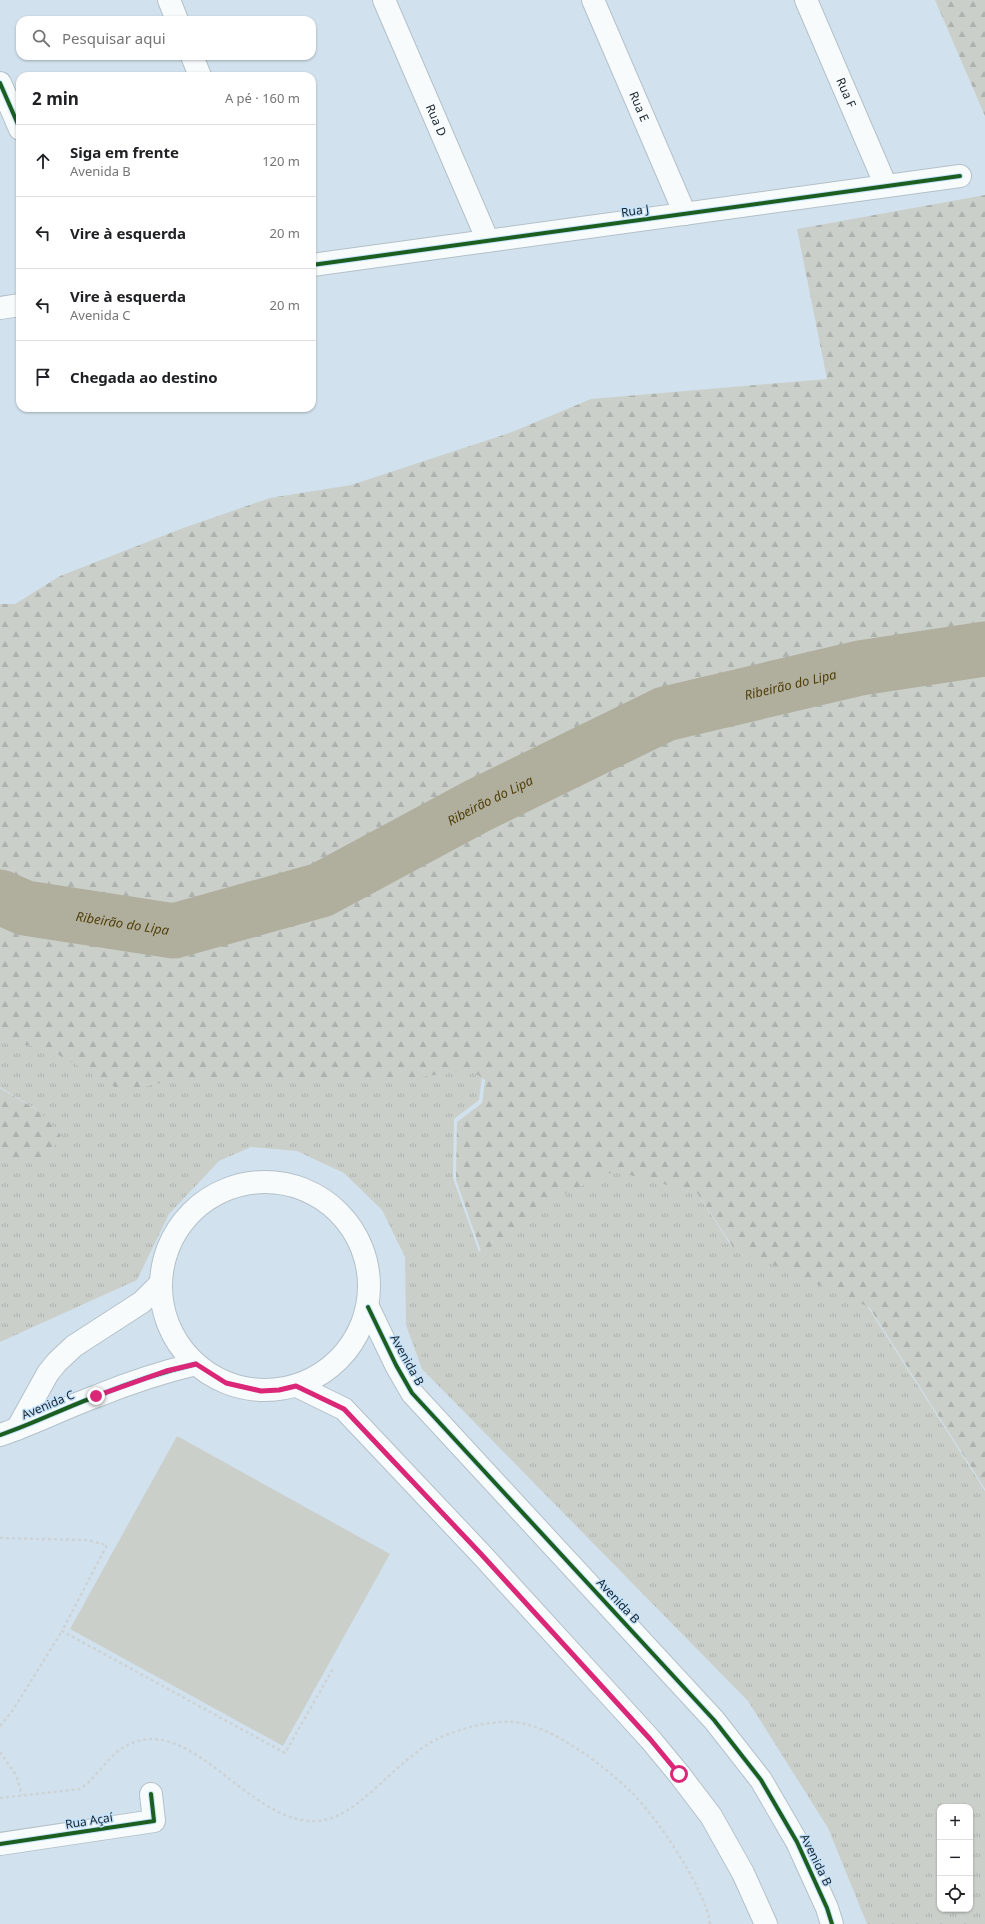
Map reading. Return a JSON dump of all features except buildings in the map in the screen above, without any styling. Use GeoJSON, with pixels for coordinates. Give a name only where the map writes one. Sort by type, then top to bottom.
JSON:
{"type":"FeatureCollection","features":[{"type":"Feature","properties":{"kind":"street"},"geometry":{"type":"LineString","coordinates":[[169,0],[175,16]]}},
{"type":"Feature","properties":{"kind":"street","name":"Rua D"},"geometry":{"type":"LineString","coordinates":[[384,0],[488,241]]}},
{"type":"Feature","properties":{"kind":"street","name":"Rua E"},"geometry":{"type":"LineString","coordinates":[[593,0],[685,214]]}},
{"type":"Feature","properties":{"kind":"street","name":"Rua F"},"geometry":{"type":"LineString","coordinates":[[806,0],[886,186]]}},
{"type":"Feature","properties":{"kind":"street"},"geometry":{"type":"LineString","coordinates":[[194,60],[198,72]]}},
{"type":"Feature","properties":{"kind":"street"},"geometry":{"type":"LineString","coordinates":[[0,83],[16,120]]}},
{"type":"Feature","properties":{"kind":"street","name":"Rua J"},"geometry":{"type":"LineString","coordinates":[[316,264],[960,176]]}},
{"type":"Feature","properties":{"kind":"street"},"geometry":{"type":"LineString","coordinates":[[0,308],[16,306]]}},
{"type":"Feature","properties":{"kind":"street"},"geometry":{"type":"LineString","coordinates":[[257,1182],[276,1182],[295,1186],[314,1194],[330,1205],[344,1219],[356,1235],[364,1253],[369,1272],[368,1307],[363,1325],[355,1341],[344,1357],[319,1376],[296,1386],[267,1391],[243,1388],[226,1383],[196,1364],[176,1341],[169,1328],[161,1299],[160,1284],[168,1247],[177,1230],[189,1214],[198,1206],[220,1192],[238,1185],[257,1182]]}},
{"type":"Feature","properties":{"kind":"street"},"geometry":{"type":"LineString","coordinates":[[9,1432],[48,1373],[74,1346],[142,1302],[160,1284]]}},
{"type":"Feature","properties":{"kind":"street","name":"Avenida B"},"geometry":{"type":"LineString","coordinates":[[368,1307],[396,1365],[412,1393],[714,1720],[761,1780],[797,1842],[828,1908],[832,1924]]}},
{"type":"Feature","properties":{"kind":"street","name":"Avenida C"},"geometry":{"type":"LineString","coordinates":[[9,1432],[96,1396],[166,1371],[196,1364]]}},
{"type":"Feature","properties":{"kind":"street"},"geometry":{"type":"LineString","coordinates":[[296,1386],[344,1409],[476,1549],[650,1739],[711,1816],[743,1873],[766,1924]]}},
{"type":"Feature","properties":{"kind":"street","name":"Rua Açaí"},"geometry":{"type":"LineString","coordinates":[[0,1844],[154,1821],[151,1794]]}},
{"type":"Feature","properties":{"kind":"path"},"geometry":{"type":"LineString","coordinates":[[0,1538],[87,1540],[107,1544],[62,1631],[13,1710],[0,1726]]}},
{"type":"Feature","properties":{"kind":"path"},"geometry":{"type":"LineString","coordinates":[[62,1631],[285,1753],[334,1667]]}},
{"type":"Feature","properties":{"kind":"path"},"geometry":{"type":"LineString","coordinates":[[0,1798],[80,1789],[90,1782],[115,1754],[131,1743],[148,1739],[167,1741],[182,1746],[203,1759],[252,1798],[272,1809],[291,1817],[309,1821],[327,1820],[338,1816],[362,1800],[401,1765],[430,1742],[453,1732],[474,1726],[492,1722],[516,1722],[534,1727],[555,1736],[579,1751],[619,1780],[639,1800],[657,1823],[689,1873],[703,1899],[710,1924]]}},
{"type":"Feature","properties":{"kind":"path"},"geometry":{"type":"LineString","coordinates":[[0,1752],[16,1775],[22,1795]]}},
{"type":"Feature","properties":{"kind":"green space"},"geometry":{"type":"Polygon","coordinates":[[[935,0],[985,0],[985,116],[935,0]]]}},
{"type":"Feature","properties":{"kind":"green space"},"geometry":{"type":"Polygon","coordinates":[[[985,195],[985,1489],[869,1307],[733,1247],[697,1193],[615,1171],[550,1200],[482,1254],[456,1180],[457,1122],[482,1103],[485,1080],[471,1070],[420,1077],[357,1080],[202,1077],[169,1081],[139,1088],[120,1090],[50,1050],[0,1039],[0,604],[15,604],[60,576],[183,528],[270,498],[351,485],[512,432],[591,399],[827,379],[797,229],[985,195]]]}},
{"type":"Feature","properties":{"kind":"green space"},"geometry":{"type":"Polygon","coordinates":[[[0,1037],[165,1078],[468,1067],[482,1077],[479,1100],[454,1119],[453,1178],[479,1252],[547,1198],[612,1168],[695,1190],[730,1244],[866,1304],[985,1491],[985,1924],[867,1924],[828,1828],[748,1701],[422,1369],[406,1325],[405,1257],[382,1210],[344,1173],[297,1151],[251,1147],[219,1161],[169,1214],[137,1280],[0,1342],[0,1150],[58,1132],[36,1109],[0,1087],[0,1037]]]}},
{"type":"Feature","properties":{"kind":"green space"},"geometry":{"type":"Polygon","coordinates":[[[0,1088],[39,1111],[61,1135],[48,1158],[12,1157],[0,1151],[0,1088]]]}},
{"type":"Feature","properties":{"kind":"green space"},"geometry":{"type":"Polygon","coordinates":[[[177,1436],[390,1554],[283,1746],[70,1629],[177,1436]]]}},
{"type":"Feature","properties":{"kind":"waterway","name":"Ribeirão do Lipa"},"geometry":{"type":"LineString","coordinates":[[0,897],[25,908],[174,931],[321,890],[477,806],[665,714],[860,668],[985,649]]}},
{"type":"Feature","properties":{"kind":"cycle path"},"geometry":{"type":"LineString","coordinates":[[0,83],[16,120]]}},
{"type":"Feature","properties":{"kind":"cycle path"},"geometry":{"type":"LineString","coordinates":[[316,264],[960,176]]}},
{"type":"Feature","properties":{"kind":"cycle path"},"geometry":{"type":"LineString","coordinates":[[368,1307],[396,1365],[412,1393],[714,1720],[761,1780],[797,1842],[827,1908],[832,1924]]}},
{"type":"Feature","properties":{"kind":"cycle path"},"geometry":{"type":"LineString","coordinates":[[0,1435],[121,1387],[158,1374],[196,1364]]}},
{"type":"Feature","properties":{"kind":"cycle path"},"geometry":{"type":"LineString","coordinates":[[0,1844],[154,1821],[151,1794]]}},
{"type":"Feature","properties":{"kind":"route"},"geometry":{"type":"LineString","coordinates":[[96,1396],[166,1371],[196,1364],[210,1375],[226,1383],[261,1391],[279,1390],[296,1386],[344,1409],[481,1554],[650,1739],[679,1774]]}}]}
